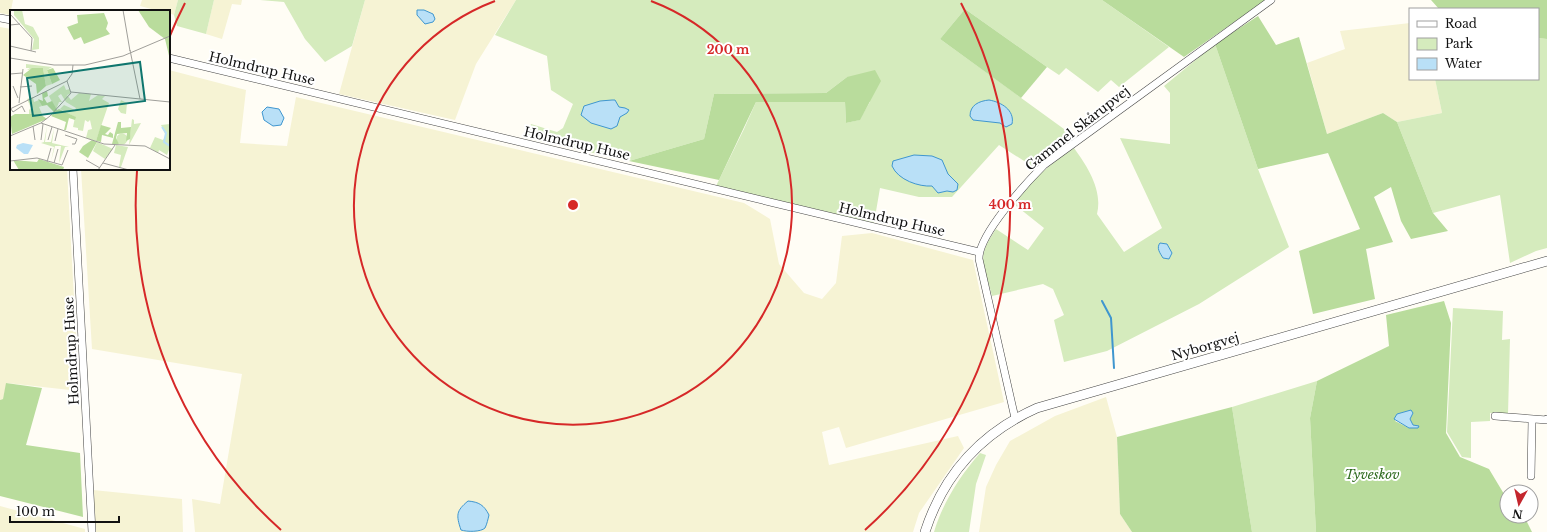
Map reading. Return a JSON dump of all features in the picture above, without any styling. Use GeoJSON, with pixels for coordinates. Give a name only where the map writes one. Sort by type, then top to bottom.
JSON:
{"type":"FeatureCollection","features":[{"type":"Feature","properties":{"kind":"street","name":"Gammel Skårupvej"},"geometry":{"type":"LineString","coordinates":[[979,252],[983,241],[1024,184],[1044,165],[1271,0]]}},
{"type":"Feature","properties":{"kind":"street"},"geometry":{"type":"LineString","coordinates":[[0,18],[10,20]]}},
{"type":"Feature","properties":{"kind":"street","name":"Holmdrup Huse"},"geometry":{"type":"LineString","coordinates":[[170,58],[979,252]]}},
{"type":"Feature","properties":{"kind":"street","name":"Holmdrup Huse"},"geometry":{"type":"LineString","coordinates":[[73,170],[92,532]]}},
{"type":"Feature","properties":{"kind":"street"},"geometry":{"type":"LineString","coordinates":[[979,252],[1015,418]]}},
{"type":"Feature","properties":{"kind":"street","name":"Nyborgvej"},"geometry":{"type":"LineString","coordinates":[[925,532],[939,497],[964,460],[979,444],[1015,418],[1061,401],[1547,261]]}},
{"type":"Feature","properties":{"kind":"street"},"geometry":{"type":"LineString","coordinates":[[1495,416],[1532,420],[1547,419]]}},
{"type":"Feature","properties":{"kind":"street"},"geometry":{"type":"LineString","coordinates":[[1531,476],[1532,420]]}},
{"type":"Feature","properties":{"kind":"shaded area"},"geometry":{"type":"Polygon","coordinates":[[[0,0],[13,0],[10,15],[0,13],[0,0]]]}},
{"type":"Feature","properties":{"kind":"shaded area"},"geometry":{"type":"Polygon","coordinates":[[[142,0],[178,0],[174,15],[170,13],[170,10],[155,10],[140,6],[142,0]]]}},
{"type":"Feature","properties":{"kind":"shaded area"},"geometry":{"type":"Polygon","coordinates":[[[214,0],[242,0],[241,5],[232,4],[222,39],[206,34],[214,0]]]}},
{"type":"Feature","properties":{"kind":"shaded area"},"geometry":{"type":"Polygon","coordinates":[[[365,0],[516,0],[476,64],[455,120],[339,94],[365,0]]]}},
{"type":"Feature","properties":{"kind":"shaded area"},"geometry":{"type":"Polygon","coordinates":[[[1409,23],[1409,80],[1435,80],[1442,113],[1397,122],[1383,113],[1327,134],[1307,63],[1345,49],[1340,31],[1409,23]]]}},
{"type":"Feature","properties":{"kind":"shaded area"},"geometry":{"type":"Polygon","coordinates":[[[0,27],[10,29],[10,170],[67,170],[79,391],[7,383],[3,399],[0,400],[0,27]]]}},
{"type":"Feature","properties":{"kind":"shaded area"},"geometry":{"type":"Polygon","coordinates":[[[170,70],[246,90],[240,143],[287,146],[296,97],[744,203],[770,219],[779,264],[804,293],[822,299],[836,283],[842,236],[872,233],[973,260],[1004,402],[846,448],[839,427],[822,432],[829,465],[958,436],[964,448],[919,513],[913,532],[195,532],[192,499],[220,504],[242,374],[92,349],[81,170],[170,170],[170,70]]]}},
{"type":"Feature","properties":{"kind":"shaded area"},"geometry":{"type":"Polygon","coordinates":[[[1106,397],[1117,437],[1120,514],[1132,532],[979,532],[986,487],[996,465],[1010,441],[1055,416],[1106,397]]]}},
{"type":"Feature","properties":{"kind":"shaded area"},"geometry":{"type":"Polygon","coordinates":[[[93,490],[182,499],[183,532],[96,532],[93,490]]]}},
{"type":"Feature","properties":{"kind":"shaded area"},"geometry":{"type":"Polygon","coordinates":[[[0,506],[85,529],[85,532],[0,532],[0,506]]]}},
{"type":"Feature","properties":{"kind":"green space"},"geometry":{"type":"Polygon","coordinates":[[[178,0],[214,0],[206,34],[177,26],[174,15],[178,0]]]}},
{"type":"Feature","properties":{"kind":"green space"},"geometry":{"type":"Polygon","coordinates":[[[260,0],[365,0],[352,46],[325,62],[305,39],[284,2],[260,0]]]}},
{"type":"Feature","properties":{"kind":"green space"},"geometry":{"type":"Polygon","coordinates":[[[516,0],[1102,0],[1169,47],[1119,87],[1111,80],[1098,92],[1066,68],[1059,75],[965,9],[940,39],[1075,137],[1035,168],[999,145],[952,197],[919,197],[880,188],[874,223],[716,186],[756,102],[845,102],[846,123],[859,120],[870,102],[847,77],[826,93],[714,94],[704,139],[629,161],[526,138],[531,124],[557,132],[563,128],[573,104],[551,90],[547,56],[495,35],[516,0]]]}},
{"type":"Feature","properties":{"kind":"green space"},"geometry":{"type":"Polygon","coordinates":[[[1102,0],[1266,0],[1184,57],[1102,0]]]}},
{"type":"Feature","properties":{"kind":"green space"},"geometry":{"type":"Polygon","coordinates":[[[1431,0],[1547,0],[1547,39],[1539,38],[1539,8],[1438,8],[1431,0]]]}},
{"type":"Feature","properties":{"kind":"green space"},"geometry":{"type":"Polygon","coordinates":[[[965,9],[1047,67],[1021,98],[940,39],[965,9]]]}},
{"type":"Feature","properties":{"kind":"green space"},"geometry":{"type":"Polygon","coordinates":[[[1258,16],[1276,45],[1299,37],[1327,134],[1383,113],[1397,122],[1433,213],[1448,231],[1411,239],[1401,221],[1391,187],[1374,197],[1393,242],[1366,249],[1375,299],[1313,314],[1299,251],[1360,229],[1328,153],[1258,169],[1215,44],[1258,16]]]}},
{"type":"Feature","properties":{"kind":"green space"},"geometry":{"type":"Polygon","coordinates":[[[1539,38],[1547,39],[1547,248],[1536,251],[1510,263],[1500,195],[1433,213],[1397,122],[1442,113],[1435,80],[1539,80],[1539,38]]]}},
{"type":"Feature","properties":{"kind":"green space"},"geometry":{"type":"Polygon","coordinates":[[[1215,44],[1258,169],[1289,247],[1199,304],[1107,351],[1064,362],[1054,320],[1064,315],[1053,289],[1043,284],[992,296],[983,262],[983,255],[989,239],[996,229],[1028,250],[1044,228],[1015,205],[1034,180],[1049,166],[1074,148],[1089,170],[1096,187],[1098,196],[1097,214],[1124,252],[1162,228],[1120,138],[1170,144],[1170,93],[1164,86],[1215,44]]]}},
{"type":"Feature","properties":{"kind":"green space"},"geometry":{"type":"Polygon","coordinates":[[[875,70],[881,81],[860,120],[846,123],[845,102],[756,102],[719,180],[629,161],[704,139],[714,94],[826,93],[847,77],[875,70]]]}},
{"type":"Feature","properties":{"kind":"green space","name":"Tyveskov"},"geometry":{"type":"Polygon","coordinates":[[[1444,301],[1451,323],[1446,433],[1460,457],[1489,469],[1499,486],[1499,524],[1528,524],[1532,532],[1316,532],[1310,418],[1317,381],[1389,346],[1386,315],[1444,301]],[[1408,411],[1397,414],[1395,421],[1409,428],[1413,425],[1410,419],[1413,413],[1408,411]]]}},
{"type":"Feature","properties":{"kind":"green space"},"geometry":{"type":"Polygon","coordinates":[[[1453,308],[1503,311],[1502,340],[1510,339],[1508,414],[1490,413],[1490,421],[1471,422],[1471,458],[1462,457],[1447,432],[1453,308]]]}},
{"type":"Feature","properties":{"kind":"green space"},"geometry":{"type":"Polygon","coordinates":[[[1317,381],[1310,418],[1316,532],[1252,532],[1232,407],[1317,381]]]}},
{"type":"Feature","properties":{"kind":"green space"},"geometry":{"type":"Polygon","coordinates":[[[6,383],[42,388],[26,445],[80,453],[83,517],[0,496],[0,400],[3,399],[6,383]]]}},
{"type":"Feature","properties":{"kind":"green space"},"geometry":{"type":"Polygon","coordinates":[[[1232,407],[1252,532],[1132,532],[1120,514],[1117,437],[1232,407]]]}},
{"type":"Feature","properties":{"kind":"green space"},"geometry":{"type":"Polygon","coordinates":[[[980,453],[986,455],[976,484],[969,532],[934,532],[947,500],[980,453]]]}},
{"type":"Feature","properties":{"kind":"water"},"geometry":{"type":"Polygon","coordinates":[[[417,10],[424,10],[433,14],[435,19],[433,22],[425,24],[417,15],[417,10]]]}},
{"type":"Feature","properties":{"kind":"water"},"geometry":{"type":"Polygon","coordinates":[[[615,100],[619,107],[629,110],[620,117],[617,126],[611,129],[591,123],[581,115],[584,106],[600,101],[615,100]]]}},
{"type":"Feature","properties":{"kind":"water"},"geometry":{"type":"Polygon","coordinates":[[[989,100],[1002,105],[1009,111],[1012,124],[1006,127],[1000,123],[973,120],[970,116],[970,112],[973,106],[982,101],[989,100]]]}},
{"type":"Feature","properties":{"kind":"water"},"geometry":{"type":"Polygon","coordinates":[[[267,107],[279,109],[284,118],[281,125],[273,126],[264,120],[262,112],[267,107]]]}},
{"type":"Feature","properties":{"kind":"water"},"geometry":{"type":"Polygon","coordinates":[[[914,155],[932,156],[942,160],[948,174],[958,184],[957,190],[953,192],[947,191],[938,193],[932,186],[909,182],[899,175],[892,166],[893,161],[914,155]]]}},
{"type":"Feature","properties":{"kind":"water"},"geometry":{"type":"Polygon","coordinates":[[[1160,243],[1167,244],[1172,253],[1169,259],[1163,258],[1158,249],[1160,243]]]}},
{"type":"Feature","properties":{"kind":"water"},"geometry":{"type":"Polygon","coordinates":[[[1411,410],[1413,413],[1410,419],[1413,425],[1419,426],[1418,428],[1409,428],[1394,419],[1397,414],[1411,410]]]}},
{"type":"Feature","properties":{"kind":"water"},"geometry":{"type":"Polygon","coordinates":[[[468,501],[481,505],[489,515],[485,528],[474,531],[461,530],[458,521],[458,514],[461,508],[468,501]]]}},
{"type":"Feature","properties":{"kind":"waterway"},"geometry":{"type":"LineString","coordinates":[[1102,301],[1111,318],[1114,368]]}}]}
